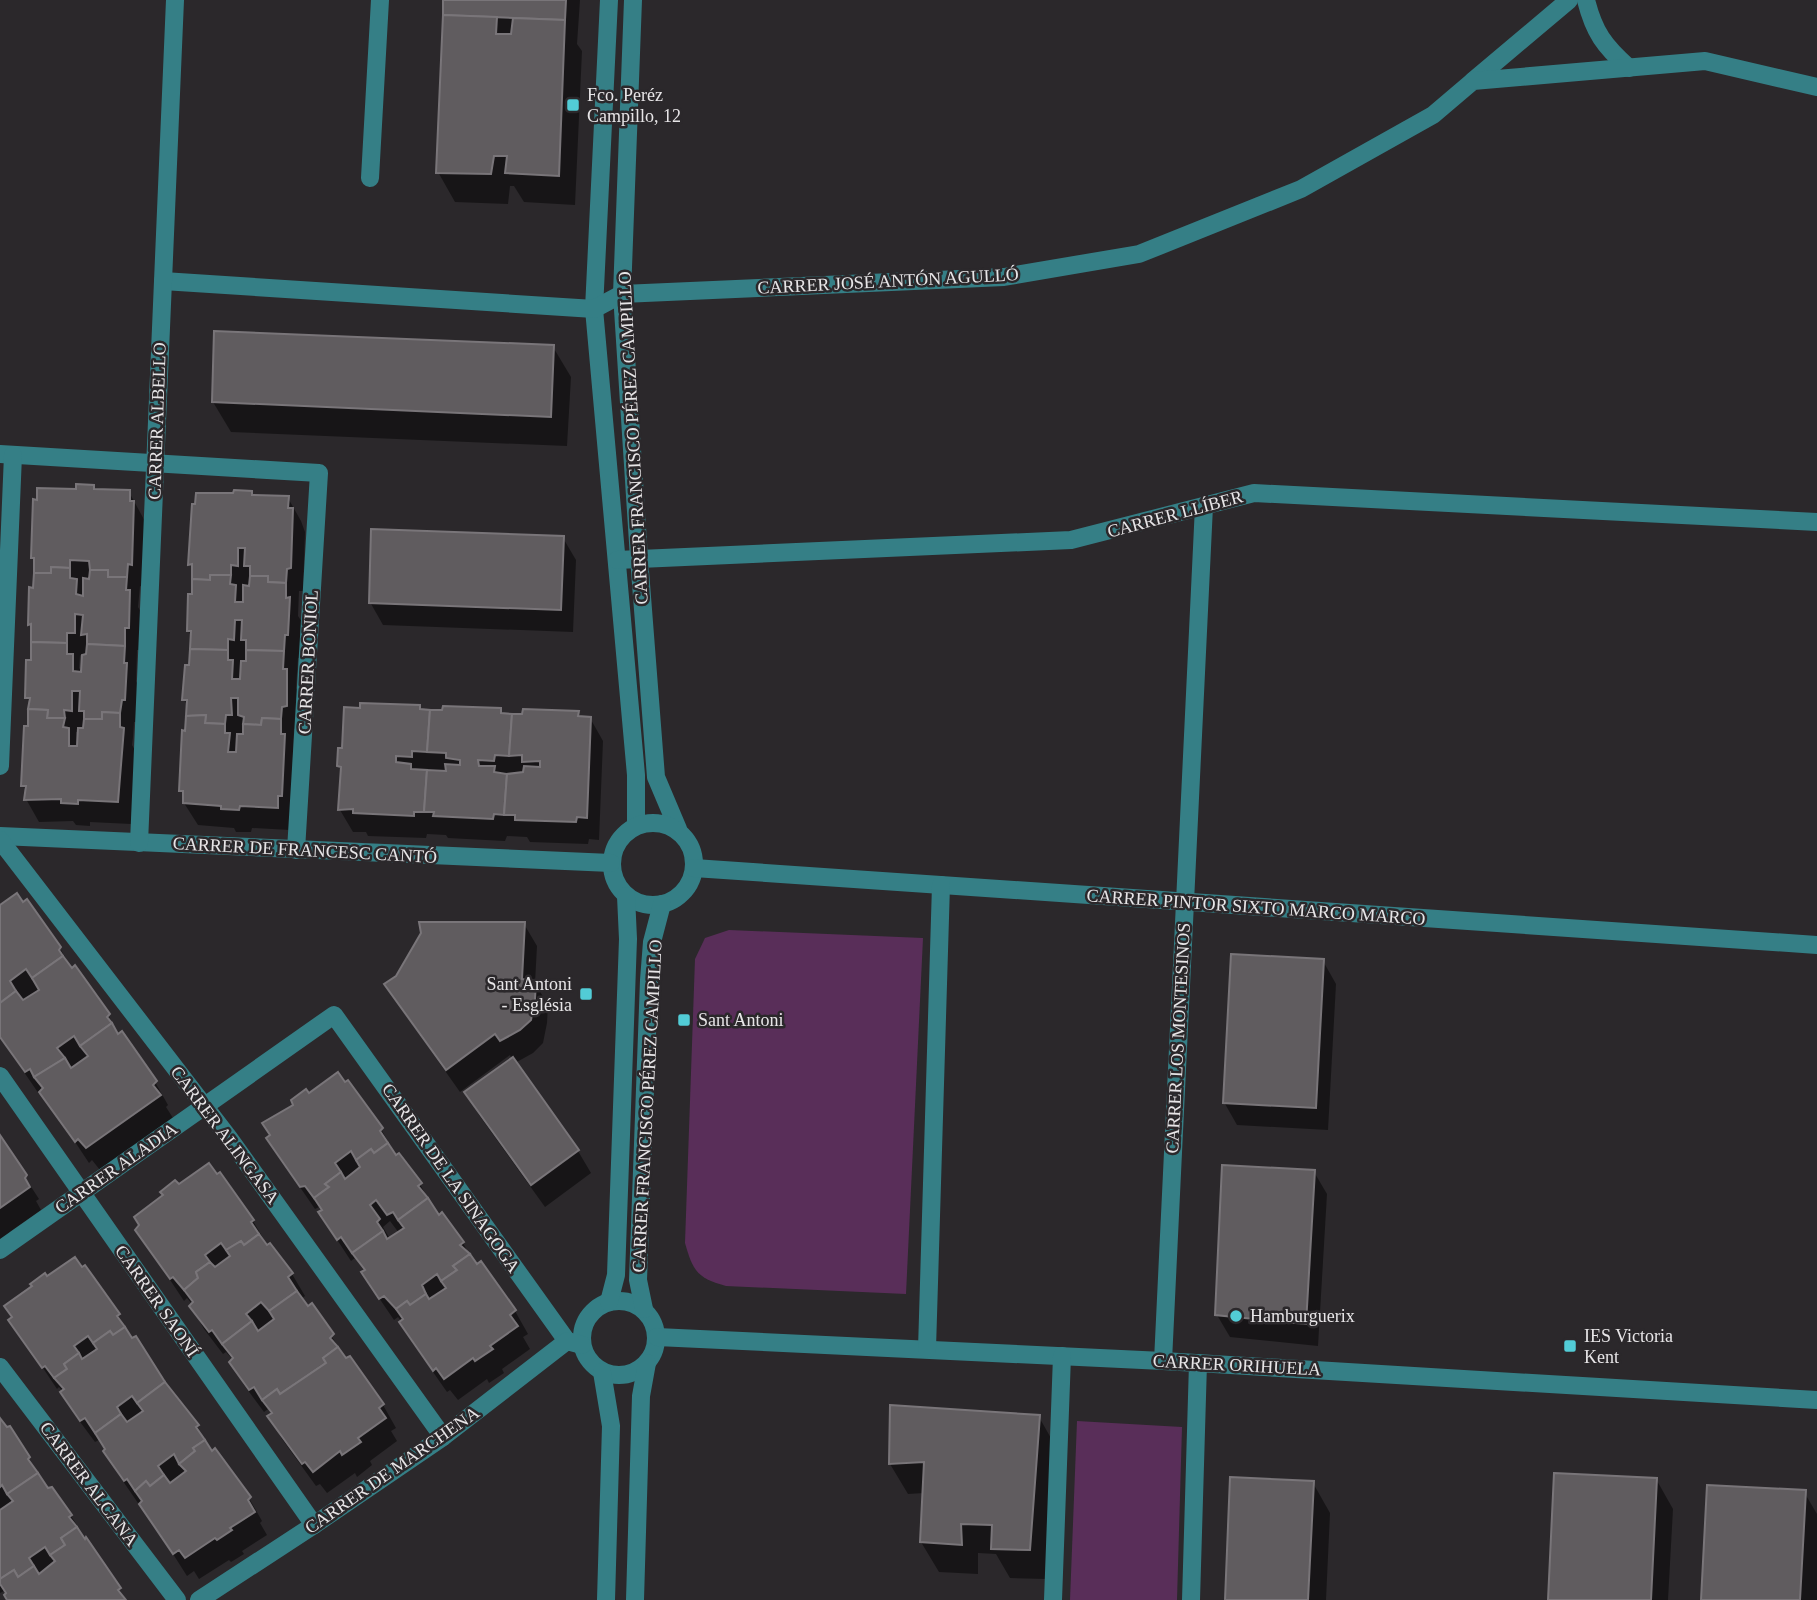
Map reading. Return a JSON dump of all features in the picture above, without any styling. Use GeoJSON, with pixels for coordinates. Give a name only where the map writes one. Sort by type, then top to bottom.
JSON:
{"type":"FeatureCollection","features":[{"type":"Feature","properties":{"kind":"street","name":"CARRER ALBELLO"},"geometry":{"type":"LineString","coordinates":[[139,843],[175,0]]}},
{"type":"Feature","properties":{"kind":"street"},"geometry":{"type":"LineString","coordinates":[[370,178],[380,0]]}},
{"type":"Feature","properties":{"kind":"street","name":"CARRER FRANCISCO PÉREZ CAMPILLO"},"geometry":{"type":"LineString","coordinates":[[610,0],[594,309],[636,775],[636,825]]}},
{"type":"Feature","properties":{"kind":"street","name":"CARRER FRANCISCO PÉREZ CAMPILLO"},"geometry":{"type":"LineString","coordinates":[[633,0],[622,294],[656,777],[678,829]]}},
{"type":"Feature","properties":{"kind":"street","name":"CARRER JOSÉ ANTÓN AGULLÓ"},"geometry":{"type":"LineString","coordinates":[[622,294],[1004,277],[1139,254],[1301,189],[1433,115],[1569,0]]}},
{"type":"Feature","properties":{"kind":"street"},"geometry":{"type":"LineString","coordinates":[[1586,0],[1592,25],[1608,50],[1629,68]]}},
{"type":"Feature","properties":{"kind":"street"},"geometry":{"type":"LineString","coordinates":[[1473,80],[1705,61],[1817,88]]}},
{"type":"Feature","properties":{"kind":"street"},"geometry":{"type":"LineString","coordinates":[[163,281],[594,309],[622,294]]}},
{"type":"Feature","properties":{"kind":"street"},"geometry":{"type":"LineString","coordinates":[[0,766],[6,454],[156,463]]}},
{"type":"Feature","properties":{"kind":"street","name":"CARRER BONIOL"},"geometry":{"type":"LineString","coordinates":[[156,463],[319,473],[296,850]]}},
{"type":"Feature","properties":{"kind":"street","name":"CARRER LLÍBER"},"geometry":{"type":"LineString","coordinates":[[617,560],[1071,540],[1254,493],[1817,522]]}},
{"type":"Feature","properties":{"kind":"street","name":"CARRER LOS MONTESINOS"},"geometry":{"type":"LineString","coordinates":[[1163,1361],[1204,506]]}},
{"type":"Feature","properties":{"kind":"street"},"geometry":{"type":"LineString","coordinates":[[651,821],[678,829],[692,847],[694,868],[691,882],[683,893],[669,903],[652,906],[638,903],[626,896],[613,879],[611,863],[612,854],[620,838],[636,825],[651,821]]}},
{"type":"Feature","properties":{"kind":"street","name":"CARRER DE FRANCESC CANTÓ"},"geometry":{"type":"LineString","coordinates":[[0,838],[611,863]]}},
{"type":"Feature","properties":{"kind":"street","name":"CARRER ALINGASA"},"geometry":{"type":"LineString","coordinates":[[0,838],[229,1138],[443,1437]]}},
{"type":"Feature","properties":{"kind":"street","name":"CARRER PINTOR SIXTO MARCO MARCO"},"geometry":{"type":"LineString","coordinates":[[694,868],[1817,945]]}},
{"type":"Feature","properties":{"kind":"street"},"geometry":{"type":"LineString","coordinates":[[927,1349],[941,885]]}},
{"type":"Feature","properties":{"kind":"street","name":"CARRER FRANCISCO PÉREZ CAMPILLO"},"geometry":{"type":"LineString","coordinates":[[609,1302],[616,1275],[628,939],[626,896]]}},
{"type":"Feature","properties":{"kind":"street","name":"CARRER FRANCISCO PÉREZ CAMPILLO"},"geometry":{"type":"LineString","coordinates":[[644,1309],[638,1280],[649,980],[652,942],[663,904]]}},
{"type":"Feature","properties":{"kind":"street","name":"CARRER ALADIA"},"geometry":{"type":"LineString","coordinates":[[0,1250],[334,1014]]}},
{"type":"Feature","properties":{"kind":"street","name":"CARRER DE LA SINAGOGA"},"geometry":{"type":"LineString","coordinates":[[334,1014],[575,1343]]}},
{"type":"Feature","properties":{"kind":"street","name":"CARRER SAONÍ"},"geometry":{"type":"LineString","coordinates":[[0,1076],[314,1525]]}},
{"type":"Feature","properties":{"kind":"street"},"geometry":{"type":"LineString","coordinates":[[621,1300],[644,1309],[653,1321],[657,1337],[655,1351],[647,1363],[634,1373],[618,1376],[603,1372],[593,1365],[575,1343],[587,1318],[597,1308],[609,1302],[621,1300]]}},
{"type":"Feature","properties":{"kind":"street","name":"CARRER ORIHUELA"},"geometry":{"type":"LineString","coordinates":[[657,1337],[1163,1361],[1817,1400]]}},
{"type":"Feature","properties":{"kind":"street","name":"CARRER DE MARCHENA"},"geometry":{"type":"LineString","coordinates":[[199,1600],[443,1437],[575,1343]]}},
{"type":"Feature","properties":{"kind":"street"},"geometry":{"type":"LineString","coordinates":[[1053,1600],[1062,1356]]}},
{"type":"Feature","properties":{"kind":"street"},"geometry":{"type":"LineString","coordinates":[[635,1600],[640,1395],[647,1363]]}},
{"type":"Feature","properties":{"kind":"street"},"geometry":{"type":"LineString","coordinates":[[1191,1600],[1198,1363]]}},
{"type":"Feature","properties":{"kind":"street","name":"CARRER ALCANA"},"geometry":{"type":"LineString","coordinates":[[0,1367],[177,1600]]}},
{"type":"Feature","properties":{"kind":"street"},"geometry":{"type":"LineString","coordinates":[[603,1372],[611,1426],[606,1600]]}},
{"type":"Feature","properties":{"kind":"street"},"geometry":{"type":"LineString","coordinates":[[1817,1383],[1817,1400]]}},
{"type":"Feature","properties":{"kind":"shaded area"},"geometry":{"type":"Polygon","coordinates":[[[729,930],[923,938],[906,1294],[726,1286],[708,1280],[694,1267],[685,1243],[695,959],[705,938],[729,930]]]}},
{"type":"Feature","properties":{"kind":"shaded area"},"geometry":{"type":"Polygon","coordinates":[[[1077,1421],[1182,1427],[1177,1600],[1070,1600],[1077,1421]]]}},
{"type":"Feature","properties":{"kind":"building"},"geometry":{"type":"Polygon","coordinates":[[[443,0],[566,0],[565,20],[443,15],[443,0]]]}},
{"type":"Feature","properties":{"kind":"building"},"geometry":{"type":"Polygon","coordinates":[[[443,15],[497,17],[496,34],[511,34],[513,18],[565,20],[559,176],[505,173],[507,156],[494,156],[491,174],[436,173],[443,15]]]}},
{"type":"Feature","properties":{"kind":"building"},"geometry":{"type":"Polygon","coordinates":[[[214,331],[554,345],[551,417],[212,402],[214,331]]]}},
{"type":"Feature","properties":{"kind":"building"},"geometry":{"type":"Polygon","coordinates":[[[76,484],[94,485],[94,489],[130,490],[130,501],[134,501],[132,565],[128,564],[127,577],[108,577],[108,570],[90,570],[89,561],[70,560],[70,568],[51,567],[51,573],[34,573],[34,558],[31,558],[33,499],[37,500],[37,488],[76,489],[76,484]]]}},
{"type":"Feature","properties":{"kind":"building"},"geometry":{"type":"Polygon","coordinates":[[[234,490],[252,491],[252,495],[289,496],[288,508],[293,508],[291,568],[287,569],[286,583],[268,582],[268,576],[250,576],[250,566],[244,566],[245,548],[238,548],[238,566],[231,565],[231,575],[210,575],[210,580],[192,579],[192,564],[188,565],[192,504],[195,504],[196,493],[233,493],[234,490]]]}},
{"type":"Feature","properties":{"kind":"building"},"geometry":{"type":"Polygon","coordinates":[[[371,529],[564,536],[561,610],[369,603],[371,529]]]}},
{"type":"Feature","properties":{"kind":"building"},"geometry":{"type":"Polygon","coordinates":[[[51,567],[70,568],[70,578],[77,579],[76,594],[83,596],[83,578],[89,579],[90,570],[108,570],[108,577],[127,577],[126,590],[130,590],[129,628],[125,628],[125,646],[87,644],[87,634],[81,635],[83,615],[75,614],[75,633],[67,633],[67,643],[31,642],[31,624],[28,625],[29,587],[33,588],[34,573],[51,573],[51,567]]]}},
{"type":"Feature","properties":{"kind":"building"},"geometry":{"type":"Polygon","coordinates":[[[210,575],[231,575],[230,584],[236,585],[235,602],[243,602],[243,585],[249,586],[250,576],[268,576],[268,582],[286,583],[286,598],[290,597],[288,635],[285,635],[284,651],[246,650],[246,640],[241,640],[242,620],[235,620],[234,640],[228,639],[228,650],[190,649],[191,631],[187,631],[188,594],[192,594],[192,579],[210,580],[210,575]]]}},
{"type":"Feature","properties":{"kind":"building"},"geometry":{"type":"Polygon","coordinates":[[[31,642],[67,643],[67,654],[73,654],[73,671],[81,672],[82,655],[86,654],[87,644],[125,646],[125,700],[122,700],[120,713],[102,712],[102,719],[84,719],[84,711],[79,711],[80,691],[72,691],[72,711],[64,710],[65,718],[47,718],[48,710],[28,709],[30,698],[25,698],[26,660],[31,660],[31,642]]]}},
{"type":"Feature","properties":{"kind":"building"},"geometry":{"type":"Polygon","coordinates":[[[190,649],[228,650],[228,660],[233,660],[232,679],[240,679],[241,661],[246,661],[246,650],[284,651],[287,706],[282,707],[281,719],[262,718],[261,725],[243,724],[244,717],[238,715],[238,698],[231,698],[232,715],[226,715],[225,724],[205,723],[206,715],[186,716],[187,700],[182,700],[185,665],[189,665],[190,649]]]}},
{"type":"Feature","properties":{"kind":"building"},"geometry":{"type":"Polygon","coordinates":[[[360,703],[420,705],[420,709],[430,710],[427,752],[412,751],[412,757],[396,756],[396,762],[411,764],[411,769],[427,770],[424,812],[414,812],[414,816],[353,813],[353,809],[338,810],[341,767],[337,766],[338,748],[342,748],[344,707],[360,708],[360,703]]]}},
{"type":"Feature","properties":{"kind":"building"},"geometry":{"type":"Polygon","coordinates":[[[443,706],[501,708],[501,713],[512,714],[509,756],[495,755],[494,761],[478,760],[479,766],[495,766],[494,772],[507,774],[504,815],[494,814],[493,819],[433,816],[434,812],[424,812],[427,770],[446,771],[445,764],[460,765],[460,760],[446,758],[446,753],[427,752],[430,710],[442,710],[443,706]]]}},
{"type":"Feature","properties":{"kind":"building"},"geometry":{"type":"Polygon","coordinates":[[[28,709],[48,710],[47,718],[65,718],[63,727],[69,728],[69,746],[77,746],[78,728],[83,728],[84,719],[102,719],[102,712],[120,713],[120,727],[124,728],[118,802],[78,800],[78,804],[61,803],[61,799],[24,800],[26,786],[21,786],[24,726],[28,726],[28,709]]]}},
{"type":"Feature","properties":{"kind":"building"},"geometry":{"type":"Polygon","coordinates":[[[523,709],[579,711],[578,716],[591,717],[587,818],[577,817],[576,822],[515,820],[515,815],[504,815],[507,774],[523,772],[524,766],[540,767],[540,761],[522,762],[522,755],[509,756],[512,714],[522,714],[523,709]]]}},
{"type":"Feature","properties":{"kind":"building"},"geometry":{"type":"Polygon","coordinates":[[[206,715],[205,723],[225,724],[225,733],[230,733],[228,752],[236,752],[237,734],[243,734],[243,724],[261,725],[262,718],[281,719],[281,734],[285,734],[282,796],[278,796],[278,808],[240,806],[239,810],[183,803],[183,791],[179,791],[182,730],[185,731],[186,716],[206,715]]]}},
{"type":"Feature","properties":{"kind":"building"},"geometry":{"type":"Polygon","coordinates":[[[17,893],[23,902],[27,899],[61,947],[59,950],[63,956],[32,978],[26,969],[10,981],[16,991],[0,1003],[0,905],[17,893]]]}},
{"type":"Feature","properties":{"kind":"building"},"geometry":{"type":"Polygon","coordinates":[[[419,922],[525,922],[522,979],[536,981],[531,1020],[520,1030],[500,1041],[495,1034],[446,1070],[384,984],[396,976],[421,933],[419,922]]]}},
{"type":"Feature","properties":{"kind":"building"},"geometry":{"type":"Polygon","coordinates":[[[1231,954],[1324,959],[1316,1108],[1223,1103],[1231,954]]]}},
{"type":"Feature","properties":{"kind":"building"},"geometry":{"type":"Polygon","coordinates":[[[63,956],[72,968],[75,965],[110,1014],[107,1017],[112,1023],[80,1046],[74,1036],[57,1048],[65,1058],[34,1077],[30,1069],[25,1072],[0,1037],[0,1003],[16,991],[23,1000],[39,990],[32,978],[63,956]]]}},
{"type":"Feature","properties":{"kind":"building"},"geometry":{"type":"Polygon","coordinates":[[[112,1023],[118,1034],[122,1031],[157,1081],[153,1085],[161,1095],[86,1148],[78,1139],[75,1142],[39,1092],[43,1088],[34,1077],[65,1058],[71,1068],[88,1056],[80,1046],[112,1023]]]}},
{"type":"Feature","properties":{"kind":"building"},"geometry":{"type":"Polygon","coordinates":[[[513,1057],[579,1150],[531,1185],[464,1092],[513,1057]]]}},
{"type":"Feature","properties":{"kind":"building"},"geometry":{"type":"Polygon","coordinates":[[[338,1072],[345,1082],[348,1080],[383,1128],[380,1131],[388,1143],[374,1153],[371,1149],[356,1160],[351,1151],[335,1163],[341,1172],[325,1184],[329,1187],[314,1198],[305,1186],[300,1187],[266,1138],[270,1135],[262,1123],[293,1105],[291,1100],[306,1089],[309,1093],[338,1072]]]}},
{"type":"Feature","properties":{"kind":"building"},"geometry":{"type":"Polygon","coordinates":[[[0,1135],[27,1175],[25,1178],[30,1187],[0,1208],[0,1135]]]}},
{"type":"Feature","properties":{"kind":"building"},"geometry":{"type":"Polygon","coordinates":[[[388,1143],[422,1183],[418,1186],[428,1198],[398,1220],[393,1212],[387,1215],[376,1200],[370,1205],[380,1219],[377,1222],[383,1231],[352,1253],[341,1237],[337,1240],[318,1212],[322,1210],[314,1198],[329,1187],[325,1184],[341,1172],[345,1179],[360,1167],[356,1160],[371,1149],[374,1153],[388,1143]]]}},
{"type":"Feature","properties":{"kind":"building"},"geometry":{"type":"Polygon","coordinates":[[[209,1163],[217,1174],[220,1172],[254,1220],[251,1222],[259,1234],[244,1245],[241,1241],[226,1250],[221,1243],[205,1255],[210,1262],[196,1272],[198,1278],[184,1290],[173,1277],[170,1279],[135,1230],[139,1225],[134,1217],[163,1195],[160,1192],[175,1180],[179,1184],[209,1163]]]}},
{"type":"Feature","properties":{"kind":"building"},"geometry":{"type":"Polygon","coordinates":[[[1222,1165],[1315,1170],[1306,1324],[1215,1315],[1222,1165]]]}},
{"type":"Feature","properties":{"kind":"building"},"geometry":{"type":"Polygon","coordinates":[[[428,1198],[439,1215],[442,1212],[464,1242],[460,1245],[470,1254],[453,1266],[457,1270],[441,1281],[437,1274],[422,1285],[426,1294],[410,1305],[407,1301],[396,1309],[384,1296],[379,1299],[361,1272],[365,1270],[352,1253],[383,1231],[387,1239],[404,1228],[398,1220],[428,1198]]]}},
{"type":"Feature","properties":{"kind":"building"},"geometry":{"type":"Polygon","coordinates":[[[259,1234],[267,1245],[270,1243],[293,1273],[288,1277],[297,1291],[269,1311],[261,1302],[246,1314],[252,1321],[222,1344],[189,1306],[193,1302],[184,1290],[198,1278],[196,1272],[210,1262],[215,1267],[230,1256],[226,1250],[241,1241],[244,1245],[259,1234]]]}},
{"type":"Feature","properties":{"kind":"building"},"geometry":{"type":"Polygon","coordinates":[[[470,1254],[477,1264],[481,1261],[516,1310],[510,1315],[518,1326],[490,1346],[493,1349],[475,1361],[473,1358],[444,1379],[436,1368],[433,1371],[399,1322],[403,1319],[396,1309],[407,1301],[410,1305],[426,1294],[429,1299],[446,1288],[441,1281],[457,1270],[453,1266],[470,1254]]]}},
{"type":"Feature","properties":{"kind":"building"},"geometry":{"type":"Polygon","coordinates":[[[75,1257],[82,1267],[85,1265],[120,1314],[117,1316],[125,1327],[113,1335],[110,1331],[93,1343],[88,1336],[74,1346],[79,1353],[64,1364],[67,1369],[54,1378],[45,1366],[42,1368],[8,1320],[12,1317],[4,1306],[45,1273],[47,1276],[75,1257]]]}},
{"type":"Feature","properties":{"kind":"building"},"geometry":{"type":"Polygon","coordinates":[[[297,1291],[308,1306],[312,1303],[334,1334],[330,1338],[338,1347],[323,1358],[326,1363],[280,1394],[277,1389],[262,1400],[254,1387],[249,1390],[229,1362],[233,1358],[222,1344],[252,1321],[258,1331],[274,1319],[269,1311],[297,1291]]]}},
{"type":"Feature","properties":{"kind":"building"},"geometry":{"type":"Polygon","coordinates":[[[125,1327],[132,1338],[136,1336],[165,1382],[137,1403],[132,1396],[117,1407],[121,1414],[95,1433],[85,1418],[80,1421],[60,1392],[64,1389],[54,1378],[67,1369],[64,1364],[79,1353],[82,1359],[97,1349],[93,1343],[110,1331],[113,1335],[125,1327]]]}},
{"type":"Feature","properties":{"kind":"building"},"geometry":{"type":"Polygon","coordinates":[[[338,1347],[346,1358],[350,1356],[384,1404],[379,1408],[386,1418],[358,1438],[361,1442],[342,1455],[340,1451],[313,1472],[305,1462],[302,1464],[267,1416],[272,1413],[262,1400],[277,1389],[280,1394],[326,1363],[323,1358],[338,1347]]]}},
{"type":"Feature","properties":{"kind":"building"},"geometry":{"type":"Polygon","coordinates":[[[165,1382],[199,1425],[196,1427],[205,1440],[193,1448],[195,1451],[179,1464],[174,1454],[158,1466],[164,1475],[150,1486],[146,1481],[135,1491],[127,1479],[124,1481],[103,1451],[105,1449],[95,1433],[121,1414],[127,1422],[143,1411],[137,1403],[165,1382]]]}},
{"type":"Feature","properties":{"kind":"building"},"geometry":{"type":"Polygon","coordinates":[[[890,1405],[1040,1415],[1030,1550],[991,1549],[992,1525],[961,1524],[962,1545],[920,1542],[924,1462],[889,1464],[890,1405]]]}},
{"type":"Feature","properties":{"kind":"building"},"geometry":{"type":"Polygon","coordinates":[[[0,1418],[7,1427],[10,1426],[38,1473],[7,1494],[2,1485],[0,1487],[0,1418]]]}},
{"type":"Feature","properties":{"kind":"building"},"geometry":{"type":"Polygon","coordinates":[[[205,1440],[212,1451],[215,1448],[251,1497],[248,1500],[255,1512],[217,1540],[215,1538],[185,1558],[179,1550],[173,1554],[139,1504],[142,1501],[135,1491],[146,1481],[150,1486],[164,1475],[170,1483],[186,1471],[179,1464],[195,1451],[193,1448],[205,1440]]]}},
{"type":"Feature","properties":{"kind":"building"},"geometry":{"type":"Polygon","coordinates":[[[38,1473],[48,1488],[52,1487],[72,1515],[69,1517],[77,1527],[61,1538],[65,1545],[50,1555],[45,1547],[29,1558],[34,1566],[18,1577],[14,1570],[0,1579],[0,1510],[13,1501],[7,1494],[38,1473]]]}},
{"type":"Feature","properties":{"kind":"building"},"geometry":{"type":"Polygon","coordinates":[[[1554,1473],[1657,1478],[1651,1600],[1548,1600],[1554,1473]]]}},
{"type":"Feature","properties":{"kind":"building"},"geometry":{"type":"Polygon","coordinates":[[[1230,1477],[1314,1481],[1308,1600],[1225,1600],[1230,1477]]]}},
{"type":"Feature","properties":{"kind":"building"},"geometry":{"type":"Polygon","coordinates":[[[1707,1485],[1806,1490],[1800,1600],[1701,1600],[1707,1485]]]}},
{"type":"Feature","properties":{"kind":"building"},"geometry":{"type":"Polygon","coordinates":[[[77,1527],[121,1588],[118,1590],[126,1600],[7,1600],[0,1579],[14,1570],[18,1577],[34,1566],[39,1574],[55,1561],[50,1555],[65,1545],[61,1538],[77,1527]]]}},
{"type":"Feature","properties":{"kind":"place","name":"Fco. Peréz Campillo, 12"},"geometry":{"type":"Point","coordinates":[573,105]}},
{"type":"Feature","properties":{"kind":"place","name":"Sant Antoni - Església"},"geometry":{"type":"Point","coordinates":[586,994]}},
{"type":"Feature","properties":{"kind":"place","name":"Sant Antoni"},"geometry":{"type":"Point","coordinates":[684,1020]}},
{"type":"Feature","properties":{"kind":"place","name":"Hamburguerix"},"geometry":{"type":"Point","coordinates":[1236,1316]}},
{"type":"Feature","properties":{"kind":"place","name":"IES Victoria Kent"},"geometry":{"type":"Point","coordinates":[1570,1346]}}]}
